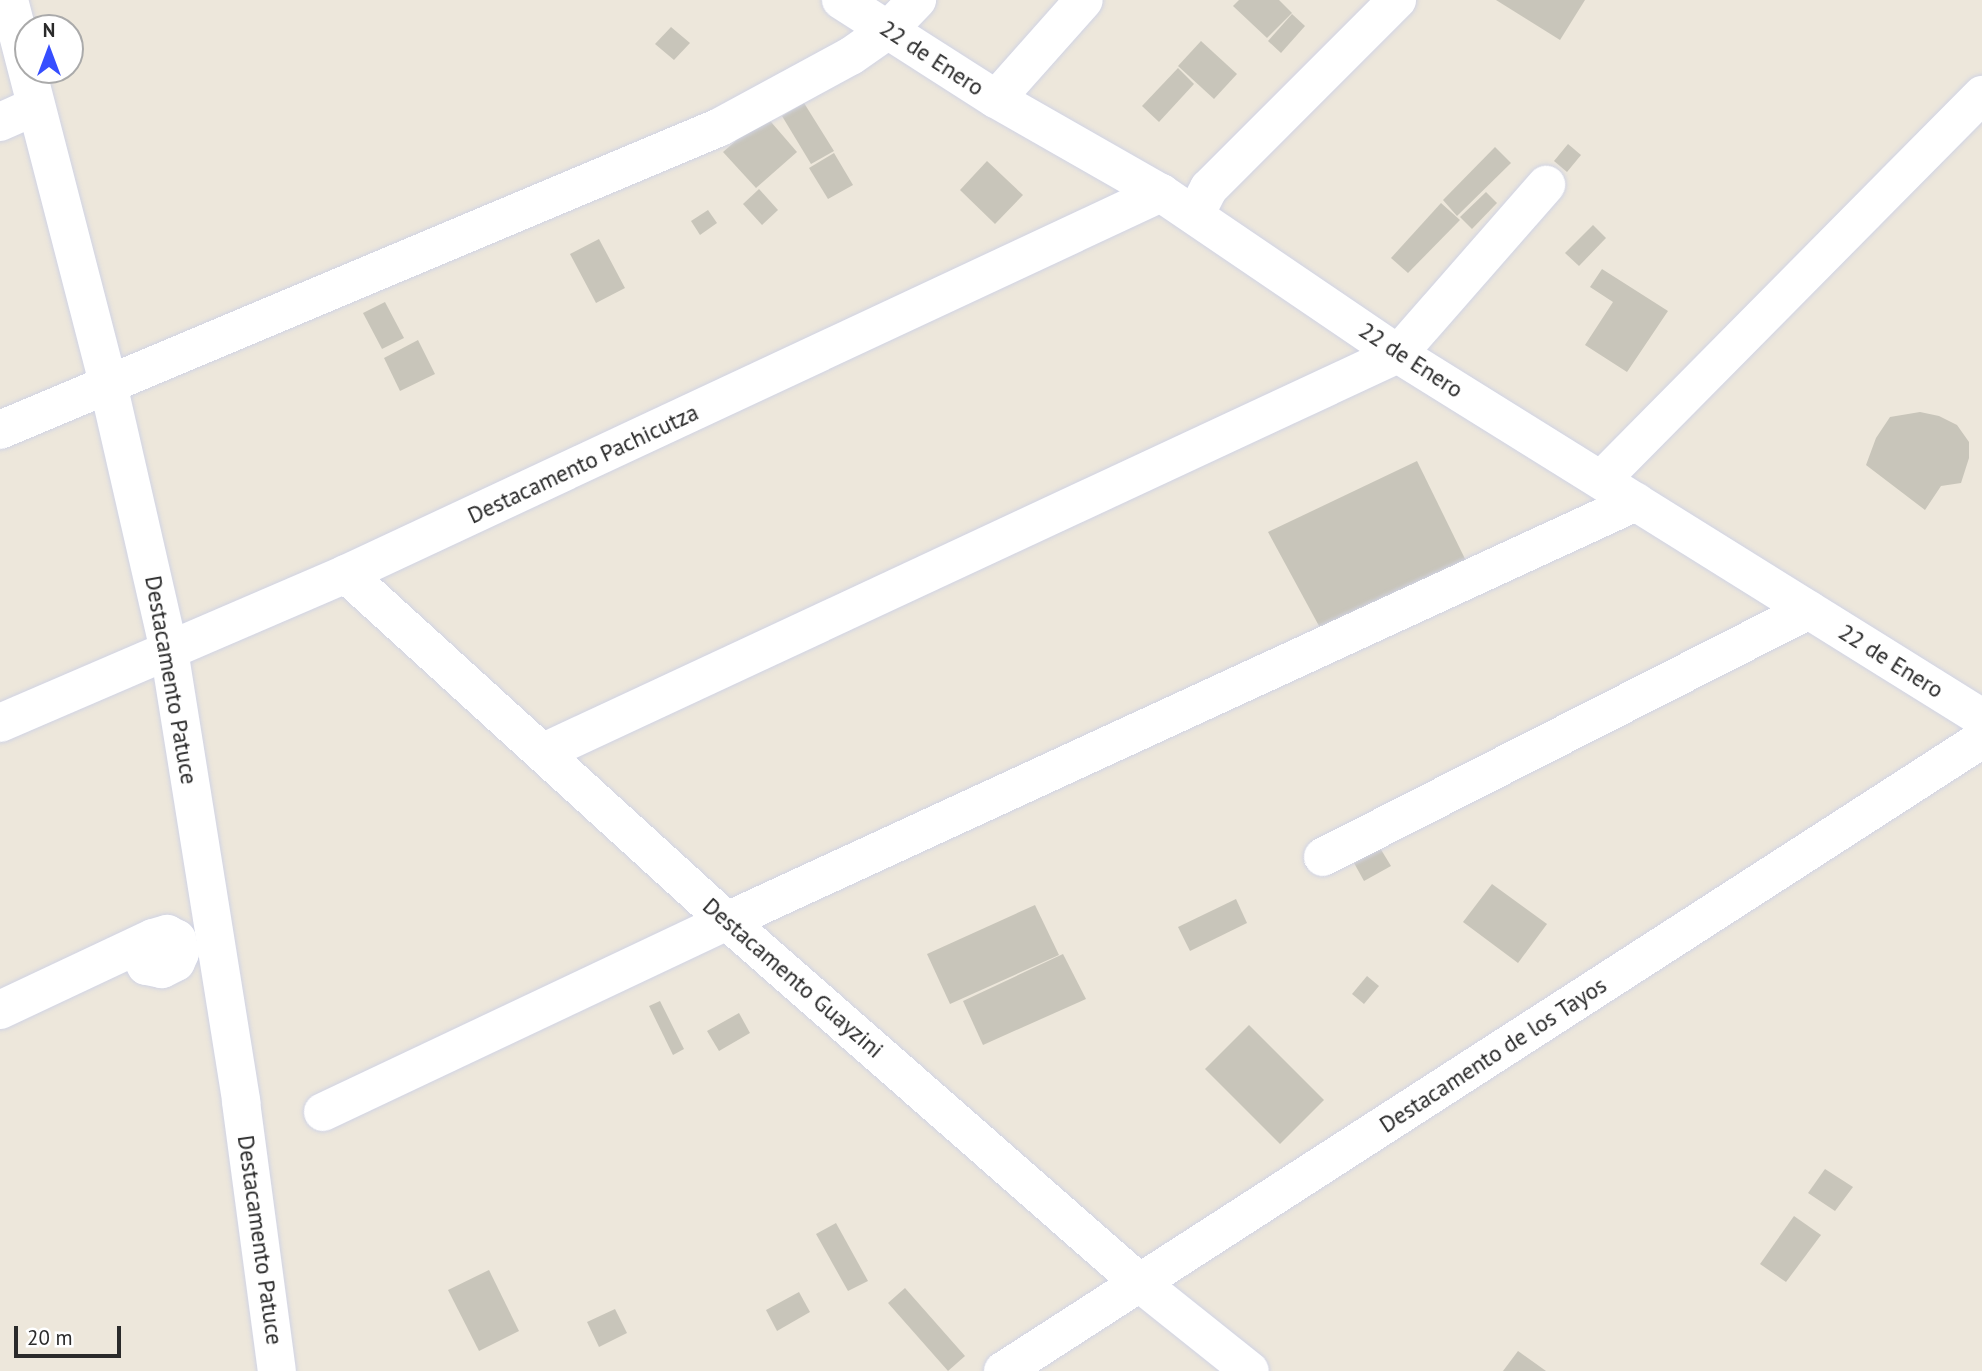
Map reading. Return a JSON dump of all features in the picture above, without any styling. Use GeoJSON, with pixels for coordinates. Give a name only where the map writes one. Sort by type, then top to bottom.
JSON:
{"type":"FeatureCollection","features":[{"type":"Feature","properties":{"kind":"street","name":"Destacamento Patuce"},"geometry":{"type":"LineString","coordinates":[[9,0],[108,384],[169,650],[241,1102],[277,1371]]}},
{"type":"Feature","properties":{"kind":"street","name":"22 de Enero"},"geometry":{"type":"LineString","coordinates":[[841,0],[996,99],[1161,193],[1398,354],[1982,718]]}},
{"type":"Feature","properties":{"kind":"street"},"geometry":{"type":"LineString","coordinates":[[0,430],[720,127],[851,56],[888,30],[917,0]]}},
{"type":"Feature","properties":{"kind":"street"},"geometry":{"type":"LineString","coordinates":[[996,99],[1084,0]]}},
{"type":"Feature","properties":{"kind":"street"},"geometry":{"type":"LineString","coordinates":[[1195,215],[1209,188],[1397,0]]}},
{"type":"Feature","properties":{"kind":"street"},"geometry":{"type":"LineString","coordinates":[[1601,481],[1982,95]]}},
{"type":"Feature","properties":{"kind":"street"},"geometry":{"type":"LineString","coordinates":[[0,122],[36,106]]}},
{"type":"Feature","properties":{"kind":"street"},"geometry":{"type":"LineString","coordinates":[[544,752],[1398,354],[1546,185]]}},
{"type":"Feature","properties":{"kind":"street","name":"Destacamento Pachicutza"},"geometry":{"type":"LineString","coordinates":[[0,723],[346,574],[1161,193]]}},
{"type":"Feature","properties":{"kind":"street"},"geometry":{"type":"LineString","coordinates":[[323,1112],[727,921],[1636,502]]}},
{"type":"Feature","properties":{"kind":"street","name":"Destacamento Guayzini"},"geometry":{"type":"LineString","coordinates":[[346,574],[727,921],[1141,1284],[1250,1371]]}},
{"type":"Feature","properties":{"kind":"street"},"geometry":{"type":"LineString","coordinates":[[1322,857],[1809,610]]}},
{"type":"Feature","properties":{"kind":"street","name":"Destacamento de los Tayos"},"geometry":{"type":"LineString","coordinates":[[1003,1371],[1982,739]]}},
{"type":"Feature","properties":{"kind":"street"},"geometry":{"type":"LineString","coordinates":[[0,1010],[136,946]]}},
{"type":"Feature","properties":{"kind":"building"},"geometry":{"type":"Polygon","coordinates":[[[1239,0],[1279,0],[1292,13],[1267,38],[1233,6],[1239,0]]]}},
{"type":"Feature","properties":{"kind":"building"},"geometry":{"type":"Polygon","coordinates":[[[1496,0],[1585,0],[1560,40],[1496,0]]]}},
{"type":"Feature","properties":{"kind":"building"},"geometry":{"type":"Polygon","coordinates":[[[1292,14],[1305,26],[1281,53],[1268,41],[1292,14]]]}},
{"type":"Feature","properties":{"kind":"building"},"geometry":{"type":"Polygon","coordinates":[[[671,27],[690,43],[674,60],[655,44],[671,27]]]}},
{"type":"Feature","properties":{"kind":"building"},"geometry":{"type":"Polygon","coordinates":[[[1201,41],[1237,74],[1214,99],[1178,66],[1201,41]]]}},
{"type":"Feature","properties":{"kind":"building"},"geometry":{"type":"Polygon","coordinates":[[[1178,68],[1194,84],[1159,122],[1142,106],[1178,68]]]}},
{"type":"Feature","properties":{"kind":"building"},"geometry":{"type":"Polygon","coordinates":[[[804,103],[834,151],[811,164],[782,116],[804,103]]]}},
{"type":"Feature","properties":{"kind":"building"},"geometry":{"type":"Polygon","coordinates":[[[765,115],[797,152],[756,188],[723,152],[765,115]]]}},
{"type":"Feature","properties":{"kind":"building"},"geometry":{"type":"Polygon","coordinates":[[[1568,144],[1581,155],[1567,172],[1554,161],[1568,144]]]}},
{"type":"Feature","properties":{"kind":"building"},"geometry":{"type":"Polygon","coordinates":[[[1495,147],[1511,163],[1457,216],[1443,200],[1495,147]]]}},
{"type":"Feature","properties":{"kind":"building"},"geometry":{"type":"Polygon","coordinates":[[[834,153],[853,185],[828,199],[809,168],[834,153]]]}},
{"type":"Feature","properties":{"kind":"building"},"geometry":{"type":"Polygon","coordinates":[[[987,161],[1023,195],[995,224],[960,190],[987,161]]]}},
{"type":"Feature","properties":{"kind":"building"},"geometry":{"type":"Polygon","coordinates":[[[759,189],[778,210],[762,225],[743,204],[759,189]]]}},
{"type":"Feature","properties":{"kind":"building"},"geometry":{"type":"Polygon","coordinates":[[[1486,192],[1497,203],[1472,229],[1460,217],[1486,192]]]}},
{"type":"Feature","properties":{"kind":"building"},"geometry":{"type":"Polygon","coordinates":[[[1441,203],[1460,220],[1408,273],[1391,258],[1441,203]]]}},
{"type":"Feature","properties":{"kind":"building"},"geometry":{"type":"Polygon","coordinates":[[[708,210],[717,223],[700,235],[691,221],[708,210]]]}},
{"type":"Feature","properties":{"kind":"building"},"geometry":{"type":"Polygon","coordinates":[[[1593,225],[1606,238],[1579,266],[1565,253],[1593,225]]]}},
{"type":"Feature","properties":{"kind":"building"},"geometry":{"type":"Polygon","coordinates":[[[599,239],[625,288],[596,303],[570,254],[599,239]]]}},
{"type":"Feature","properties":{"kind":"building"},"geometry":{"type":"Polygon","coordinates":[[[1602,269],[1668,311],[1627,372],[1585,345],[1613,302],[1590,287],[1602,269]]]}},
{"type":"Feature","properties":{"kind":"building"},"geometry":{"type":"Polygon","coordinates":[[[385,302],[404,338],[382,349],[363,313],[385,302]]]}},
{"type":"Feature","properties":{"kind":"building"},"geometry":{"type":"Polygon","coordinates":[[[418,340],[435,374],[400,391],[384,358],[418,340]]]}},
{"type":"Feature","properties":{"kind":"building"},"geometry":{"type":"Polygon","coordinates":[[[1920,412],[1939,416],[1957,425],[1969,442],[1969,458],[1961,483],[1941,486],[1925,510],[1866,465],[1876,438],[1890,417],[1920,412]]]}},
{"type":"Feature","properties":{"kind":"building"},"geometry":{"type":"Polygon","coordinates":[[[1417,461],[1469,567],[1325,637],[1268,532],[1417,461]]]}},
{"type":"Feature","properties":{"kind":"building"},"geometry":{"type":"Polygon","coordinates":[[[1380,848],[1391,866],[1364,881],[1354,863],[1380,848]]]}},
{"type":"Feature","properties":{"kind":"building"},"geometry":{"type":"Polygon","coordinates":[[[1492,884],[1547,924],[1518,963],[1463,922],[1492,884]]]}},
{"type":"Feature","properties":{"kind":"building"},"geometry":{"type":"Polygon","coordinates":[[[1236,899],[1247,923],[1190,951],[1178,927],[1236,899]]]}},
{"type":"Feature","properties":{"kind":"building"},"geometry":{"type":"Polygon","coordinates":[[[1035,905],[1059,955],[950,1004],[927,954],[1035,905]]]}},
{"type":"Feature","properties":{"kind":"building"},"geometry":{"type":"Polygon","coordinates":[[[1063,954],[1086,999],[983,1045],[963,1001],[1063,954]]]}},
{"type":"Feature","properties":{"kind":"building"},"geometry":{"type":"Polygon","coordinates":[[[1367,976],[1379,986],[1364,1004],[1352,994],[1367,976]]]}},
{"type":"Feature","properties":{"kind":"building"},"geometry":{"type":"Polygon","coordinates":[[[660,1001],[684,1049],[673,1055],[649,1006],[660,1001]]]}},
{"type":"Feature","properties":{"kind":"building"},"geometry":{"type":"Polygon","coordinates":[[[739,1013],[750,1033],[719,1051],[707,1031],[739,1013]]]}},
{"type":"Feature","properties":{"kind":"building"},"geometry":{"type":"Polygon","coordinates":[[[1249,1025],[1324,1100],[1280,1144],[1205,1069],[1249,1025]]]}},
{"type":"Feature","properties":{"kind":"building"},"geometry":{"type":"Polygon","coordinates":[[[1825,1169],[1853,1187],[1835,1211],[1808,1193],[1825,1169]]]}},
{"type":"Feature","properties":{"kind":"building"},"geometry":{"type":"Polygon","coordinates":[[[1794,1216],[1821,1235],[1786,1282],[1760,1264],[1794,1216]]]}},
{"type":"Feature","properties":{"kind":"building"},"geometry":{"type":"Polygon","coordinates":[[[836,1223],[868,1281],[848,1291],[816,1234],[836,1223]]]}},
{"type":"Feature","properties":{"kind":"building"},"geometry":{"type":"Polygon","coordinates":[[[489,1270],[519,1331],[479,1351],[448,1290],[489,1270]]]}},
{"type":"Feature","properties":{"kind":"building"},"geometry":{"type":"Polygon","coordinates":[[[905,1288],[965,1356],[948,1371],[888,1303],[905,1288]]]}},
{"type":"Feature","properties":{"kind":"building"},"geometry":{"type":"Polygon","coordinates":[[[799,1292],[810,1312],[777,1331],[766,1310],[799,1292]]]}},
{"type":"Feature","properties":{"kind":"building"},"geometry":{"type":"Polygon","coordinates":[[[615,1309],[627,1333],[599,1347],[587,1322],[615,1309]]]}},
{"type":"Feature","properties":{"kind":"building"},"geometry":{"type":"Polygon","coordinates":[[[1518,1351],[1546,1371],[1503,1371],[1518,1351]]]}}]}
